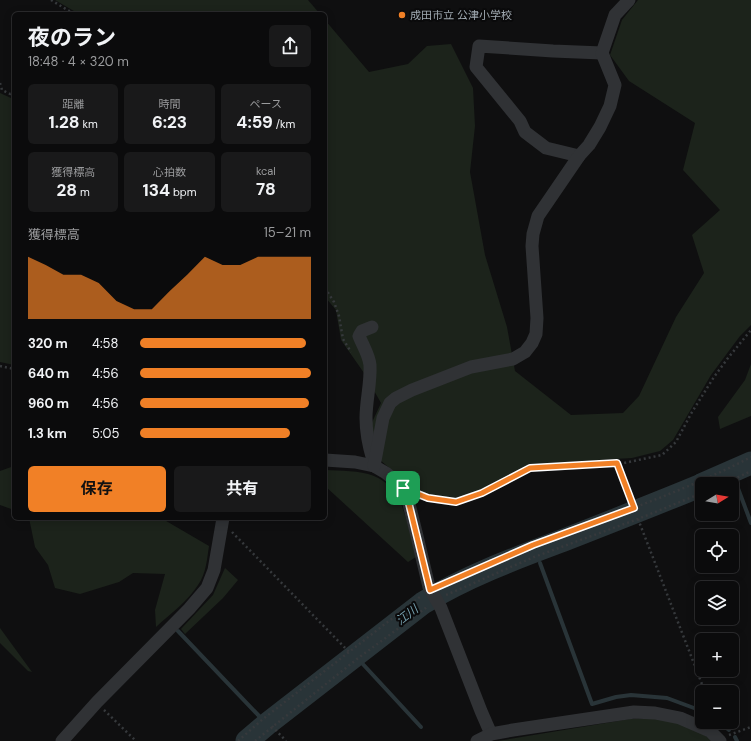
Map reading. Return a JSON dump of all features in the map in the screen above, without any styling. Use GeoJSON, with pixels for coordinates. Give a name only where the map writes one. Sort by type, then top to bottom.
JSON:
{"type":"FeatureCollection","features":[{"type":"Feature","properties":{"kind":"street"},"geometry":{"type":"LineString","coordinates":[[374,466],[383,418],[390,403],[396,398],[412,390],[471,367],[513,359],[524,352],[532,343],[536,334],[537,318],[532,246],[533,234],[538,216],[578,156],[589,145],[610,106],[615,85],[602,53],[615,15],[629,0]]}},
{"type":"Feature","properties":{"kind":"street"},"geometry":{"type":"LineString","coordinates":[[578,156],[546,148],[525,132],[520,121],[476,68],[479,46],[553,52],[602,53]]}},
{"type":"Feature","properties":{"kind":"street"},"geometry":{"type":"LineString","coordinates":[[372,327],[362,331],[359,336],[368,357],[370,366],[366,418],[370,451],[374,466]]}},
{"type":"Feature","properties":{"kind":"street"},"geometry":{"type":"LineString","coordinates":[[327,460],[354,462],[374,466],[403,488],[408,500],[434,596],[441,608],[491,734]]}},
{"type":"Feature","properties":{"kind":"street"},"geometry":{"type":"LineString","coordinates":[[62,741],[97,702],[189,609],[207,588],[214,570],[223,520]]}},
{"type":"Feature","properties":{"kind":"street"},"geometry":{"type":"LineString","coordinates":[[477,741],[491,734],[634,712],[655,713],[680,718],[710,732],[719,740]]}},
{"type":"Feature","properties":{"kind":"path"},"geometry":{"type":"LineString","coordinates":[[51,0],[71,12]]}},
{"type":"Feature","properties":{"kind":"path"},"geometry":{"type":"LineString","coordinates":[[0,82],[2,90],[12,94]]}},
{"type":"Feature","properties":{"kind":"path"},"geometry":{"type":"LineString","coordinates":[[403,488],[428,498],[456,502],[482,493],[530,468],[617,463],[637,461],[662,455],[676,442],[692,412],[714,377],[751,330]]}},
{"type":"Feature","properties":{"kind":"path"},"geometry":{"type":"LineString","coordinates":[[0,366],[12,369]]}},
{"type":"Feature","properties":{"kind":"path"},"geometry":{"type":"LineString","coordinates":[[238,741],[349,652],[434,596],[533,545],[634,508],[751,457]]}},
{"type":"Feature","properties":{"kind":"path"},"geometry":{"type":"LineString","coordinates":[[617,463],[634,508]]}},
{"type":"Feature","properties":{"kind":"path"},"geometry":{"type":"LineString","coordinates":[[739,477],[751,471]]}},
{"type":"Feature","properties":{"kind":"path"},"geometry":{"type":"LineString","coordinates":[[255,741],[357,659],[429,605],[434,596],[454,591],[534,557],[638,519],[695,496]]}},
{"type":"Feature","properties":{"kind":"path"},"geometry":{"type":"LineString","coordinates":[[638,519],[702,685]]}},
{"type":"Feature","properties":{"kind":"path"},"geometry":{"type":"LineString","coordinates":[[223,520],[349,652]]}},
{"type":"Feature","properties":{"kind":"path"},"geometry":{"type":"LineString","coordinates":[[97,702],[136,741]]}},
{"type":"Feature","properties":{"kind":"path"},"geometry":{"type":"LineString","coordinates":[[272,726],[286,741]]}},
{"type":"Feature","properties":{"kind":"path"},"geometry":{"type":"LineString","coordinates":[[719,740],[751,727]]}},
{"type":"Feature","properties":{"kind":"shaded area"},"geometry":{"type":"Polygon","coordinates":[[[55,0],[308,0],[318,12],[76,12],[55,0]]]}},
{"type":"Feature","properties":{"kind":"shaded area"},"geometry":{"type":"Polygon","coordinates":[[[638,0],[751,0],[751,325],[740,336],[711,375],[673,440],[660,451],[632,458],[529,464],[456,502],[423,497],[372,453],[368,431],[381,403],[364,373],[341,340],[336,310],[327,299],[327,22],[369,72],[408,64],[427,46],[451,44],[473,88],[475,126],[470,172],[485,255],[507,327],[515,371],[571,415],[623,413],[639,396],[676,317],[704,273],[692,235],[720,210],[683,170],[695,123],[629,81],[610,55],[622,20],[638,0]]]}},
{"type":"Feature","properties":{"kind":"shaded area"},"geometry":{"type":"Polygon","coordinates":[[[0,93],[12,98],[12,365],[0,362],[0,93]]]}},
{"type":"Feature","properties":{"kind":"shaded area"},"geometry":{"type":"Polygon","coordinates":[[[751,364],[751,416],[720,429],[718,417],[745,380],[751,364]]]}},
{"type":"Feature","properties":{"kind":"shaded area"},"geometry":{"type":"Polygon","coordinates":[[[12,467],[12,509],[0,505],[0,471],[12,467]]]}},
{"type":"Feature","properties":{"kind":"shaded area"},"geometry":{"type":"Polygon","coordinates":[[[327,470],[350,471],[368,474],[384,482],[394,490],[404,512],[416,557],[408,562],[327,488],[327,470]]]}},
{"type":"Feature","properties":{"kind":"shaded area"},"geometry":{"type":"Polygon","coordinates":[[[29,520],[164,520],[209,546],[207,561],[201,581],[194,591],[156,627],[155,610],[165,574],[133,573],[119,582],[80,594],[55,588],[48,565],[35,547],[29,520]]]}},
{"type":"Feature","properties":{"kind":"shaded area"},"geometry":{"type":"Polygon","coordinates":[[[225,568],[238,580],[223,598],[185,634],[181,629],[213,595],[225,568]]]}},
{"type":"Feature","properties":{"kind":"shaded area"},"geometry":{"type":"Polygon","coordinates":[[[0,628],[32,672],[28,671],[0,643],[0,628]]]}},
{"type":"Feature","properties":{"kind":"shaded area"},"geometry":{"type":"Polygon","coordinates":[[[654,718],[692,728],[712,741],[498,741],[630,719],[654,718]]]}},
{"type":"Feature","properties":{"kind":"waterway","name":"江川"},"geometry":{"type":"LineString","coordinates":[[719,477],[751,463]]}},
{"type":"Feature","properties":{"kind":"waterway","name":"江川"},"geometry":{"type":"LineString","coordinates":[[247,741],[423,603],[440,593],[474,576],[510,561],[695,488]]}},
{"type":"Feature","properties":{"kind":"waterway"},"geometry":{"type":"LineString","coordinates":[[739,491],[751,523]]}},
{"type":"Feature","properties":{"kind":"waterway"},"geometry":{"type":"LineString","coordinates":[[540,563],[592,704],[616,697],[631,695],[667,698],[695,708]]}},
{"type":"Feature","properties":{"kind":"waterway"},"geometry":{"type":"LineString","coordinates":[[178,631],[260,717]]}},
{"type":"Feature","properties":{"kind":"waterway"},"geometry":{"type":"LineString","coordinates":[[360,661],[421,727]]}},
{"type":"Feature","properties":{"kind":"waterway"},"geometry":{"type":"LineString","coordinates":[[735,737],[737,741]]}},
{"type":"Feature","properties":{"kind":"place","name":"成田市立 公津小学校"},"geometry":{"type":"Point","coordinates":[402,15]}},
{"type":"Feature","properties":{"kind":"route"},"geometry":{"type":"LineString","coordinates":[[617,463],[634,508],[533,545],[430,590],[408,500],[403,488],[428,498],[456,502],[482,493],[510,477],[530,468],[617,463]]}}]}
